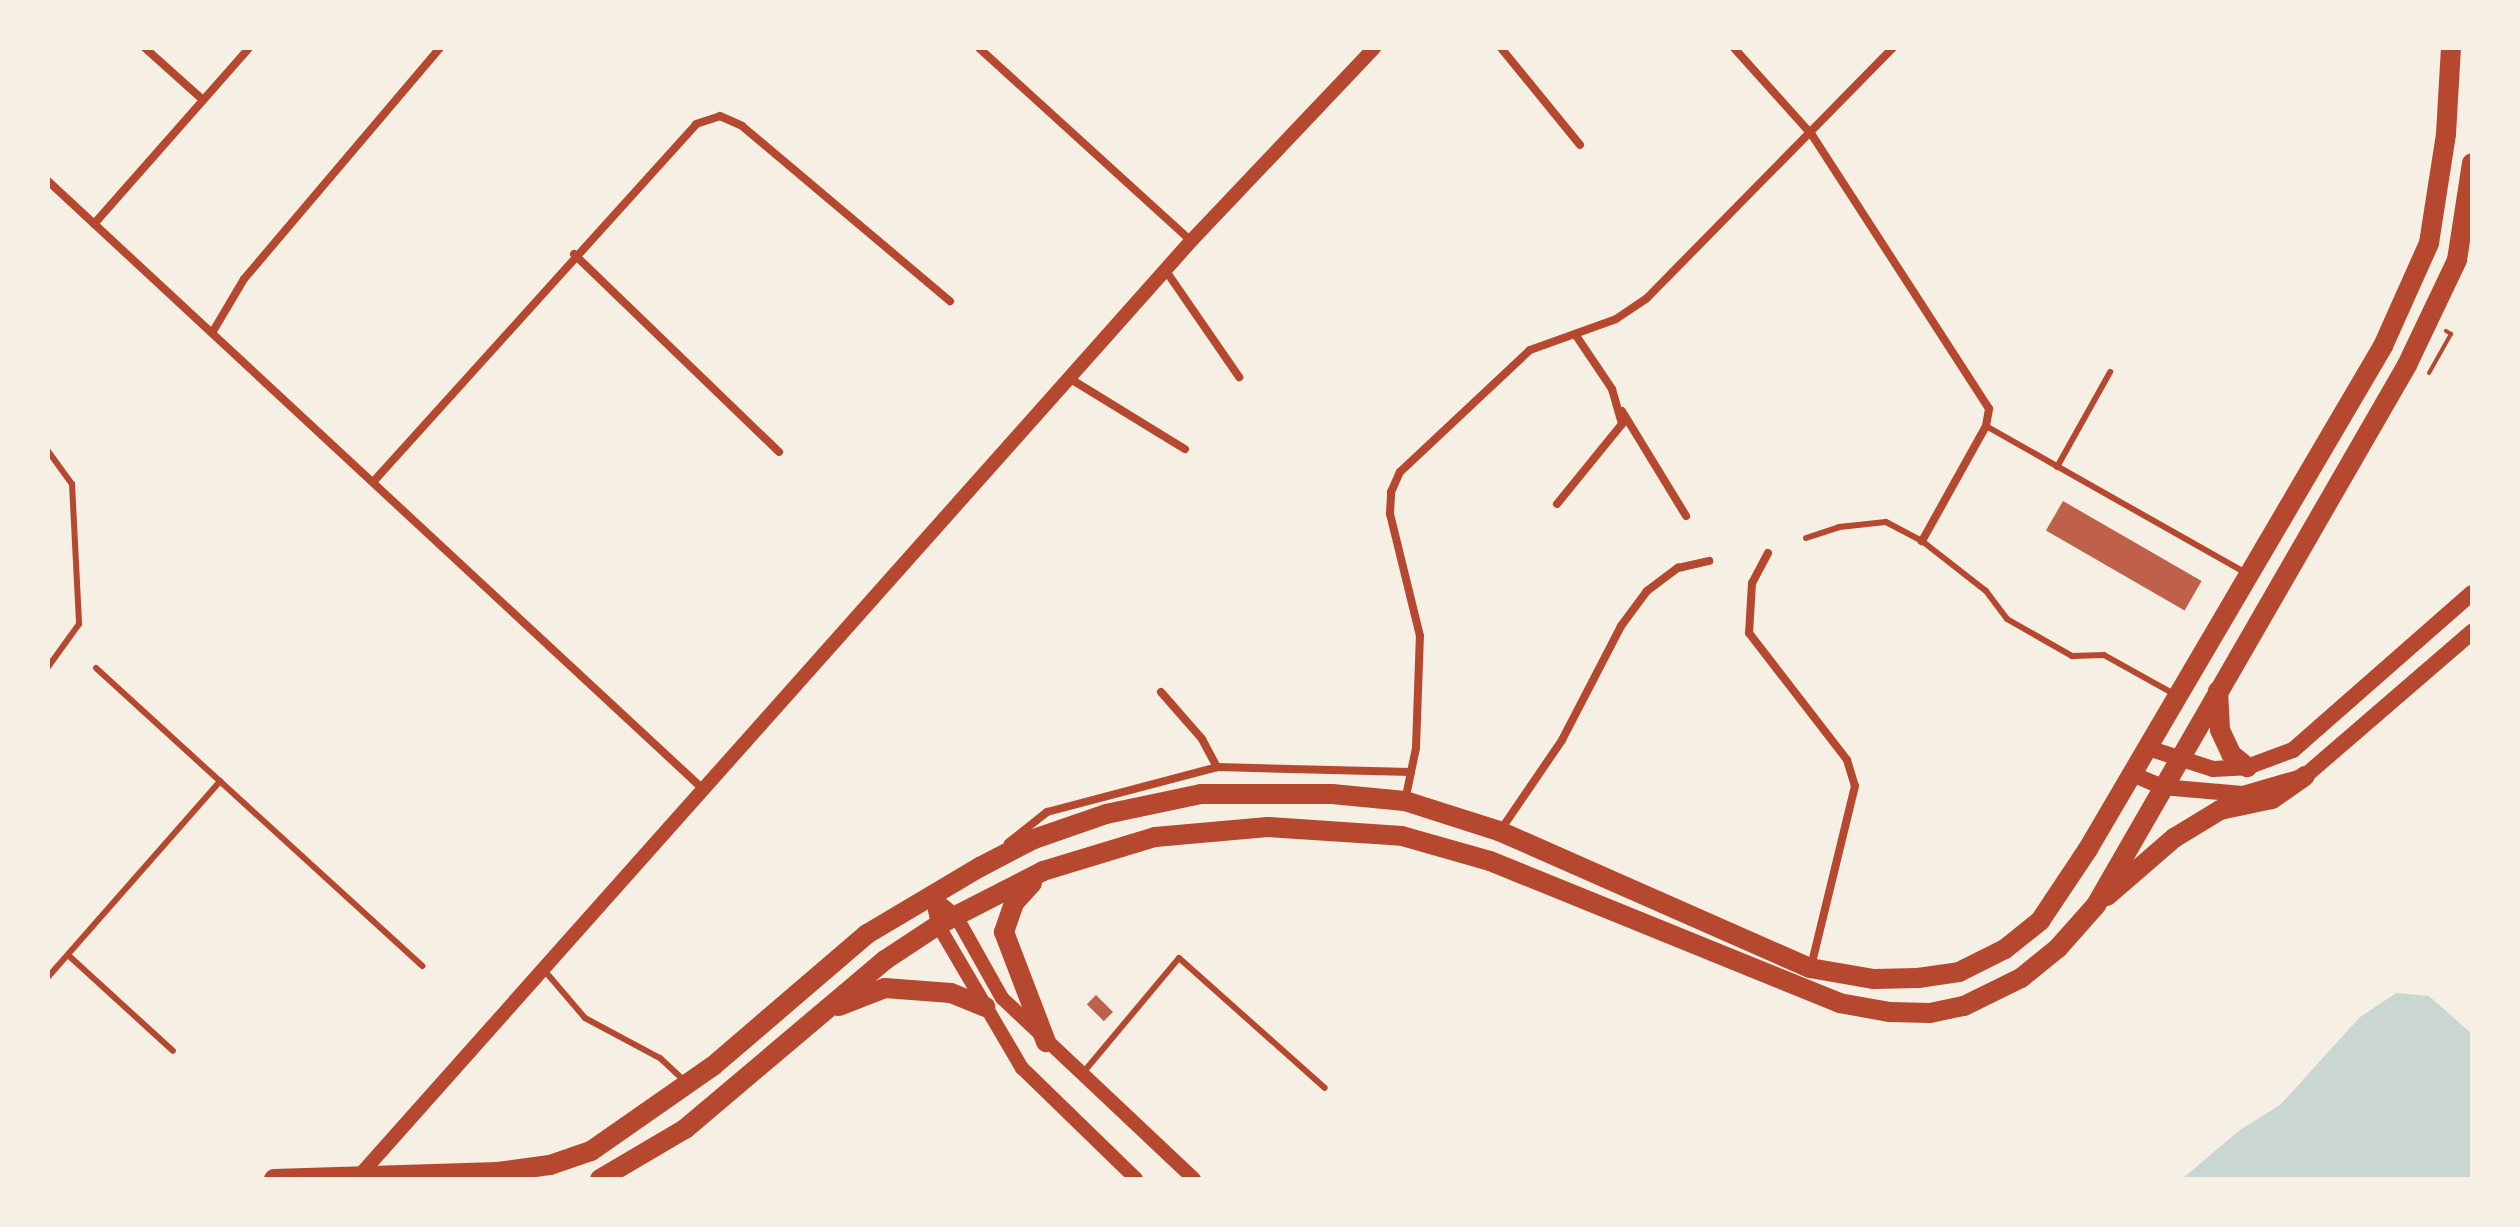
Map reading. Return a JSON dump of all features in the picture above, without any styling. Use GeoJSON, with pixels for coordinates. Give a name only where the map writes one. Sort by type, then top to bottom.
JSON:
{"type":"FeatureCollection","features":[{"type":"Feature","properties":{"kind":"main road"},"geometry":{"type":"LineString","coordinates":[[274,1179],[498,1172],[550,1165],[620,1135],[689,1085],[867,934],[980,867],[1034,839],[1106,814],[1201,794],[1332,794],[1405,801],[1499,831],[1810,968],[1874,979],[1918,978],[1959,972],[2005,949],[2040,921],[2180,696],[2383,346],[2429,243],[2446,134],[2451,48]]}},
{"type":"Feature","properties":{"kind":"main road"},"geometry":{"type":"LineString","coordinates":[[2096,905],[2465,261],[2472,163]]}},
{"type":"Feature","properties":{"kind":"main road"},"geometry":{"type":"LineString","coordinates":[[2148,748],[2177,761],[2213,769],[2247,767],[2293,750],[2472,593]]}},
{"type":"Feature","properties":{"kind":"main road"},"geometry":{"type":"LineString","coordinates":[[600,1179],[685,1129],[885,960],[947,921],[1043,871],[1155,837],[1268,827],[1402,836],[1490,861],[1839,1003],[1890,1012],[1930,1013],[1964,1006],[2021,978],[2058,948],[2096,905],[2174,838],[2220,810],[2272,799],[2305,776],[2472,632]]}},
{"type":"Feature","properties":{"kind":"main road"},"geometry":{"type":"LineString","coordinates":[[2218,691],[2220,730],[2231,754],[2247,767]]}},
{"type":"Feature","properties":{"kind":"main road"},"geometry":{"type":"LineString","coordinates":[[2132,774],[2162,787],[2243,794],[2305,776]]}},
{"type":"Feature","properties":{"kind":"main road"},"geometry":{"type":"LineString","coordinates":[[1043,871],[1014,903],[1004,932],[1046,1042]]}},
{"type":"Feature","properties":{"kind":"main road"},"geometry":{"type":"LineString","coordinates":[[821,1012],[885,988],[951,993],[985,1007]]}},
{"type":"Feature","properties":{"kind":"street"},"geometry":{"type":"LineString","coordinates":[[145,48],[203,100]]}},
{"type":"Feature","properties":{"kind":"street"},"geometry":{"type":"LineString","coordinates":[[94,224],[249,48]]}},
{"type":"Feature","properties":{"kind":"street"},"geometry":{"type":"LineString","coordinates":[[212,333],[244,279],[440,48]]}},
{"type":"Feature","properties":{"kind":"street"},"geometry":{"type":"LineString","coordinates":[[979,48],[1191,241]]}},
{"type":"Feature","properties":{"kind":"street"},"geometry":{"type":"LineString","coordinates":[[360,1175],[1191,241],[1374,48]]}},
{"type":"Feature","properties":{"kind":"street"},"geometry":{"type":"LineString","coordinates":[[1501,48],[1580,145]]}},
{"type":"Feature","properties":{"kind":"street"},"geometry":{"type":"LineString","coordinates":[[1734,48],[1812,135],[1989,409],[1986,426],[1922,541]]}},
{"type":"Feature","properties":{"kind":"street"},"geometry":{"type":"LineString","coordinates":[[1405,801],[1411,772],[1420,636],[1390,514],[1391,492],[1400,472],[1530,350],[1616,319],[1647,298],[1812,135],[1893,48]]}},
{"type":"Feature","properties":{"kind":"street"},"geometry":{"type":"LineString","coordinates":[[373,482],[574,254],[696,124],[720,116],[742,126],[950,301]]}},
{"type":"Feature","properties":{"kind":"street"},"geometry":{"type":"LineString","coordinates":[[48,181],[703,789]]}},
{"type":"Feature","properties":{"kind":"street"},"geometry":{"type":"LineString","coordinates":[[574,254],[779,452]]}},
{"type":"Feature","properties":{"kind":"street"},"geometry":{"type":"LineString","coordinates":[[1166,271],[1239,377]]}},
{"type":"Feature","properties":{"kind":"street"},"geometry":{"type":"LineString","coordinates":[[1575,334],[1686,516]]}},
{"type":"Feature","properties":{"kind":"street"},"geometry":{"type":"LineString","coordinates":[[1069,378],[1185,449]]}},
{"type":"Feature","properties":{"kind":"street"},"geometry":{"type":"LineString","coordinates":[[1557,504],[1617,435],[1620,406]]}},
{"type":"Feature","properties":{"kind":"street"},"geometry":{"type":"LineString","coordinates":[[1768,553],[1752,583],[1749,633],[1847,760],[1855,786],[1810,968]]}},
{"type":"Feature","properties":{"kind":"street"},"geometry":{"type":"LineString","coordinates":[[1499,831],[1562,740],[1621,626],[1647,591],[1678,568],[1709,561]]}},
{"type":"Feature","properties":{"kind":"street"},"geometry":{"type":"LineString","coordinates":[[1161,692],[1202,739],[1217,767]]}},
{"type":"Feature","properties":{"kind":"street"},"geometry":{"type":"LineString","coordinates":[[980,867],[1047,812],[1217,767],[1411,772]]}},
{"type":"Feature","properties":{"kind":"street"},"geometry":{"type":"LineString","coordinates":[[932,896],[1002,998],[1194,1179]]}},
{"type":"Feature","properties":{"kind":"street"},"geometry":{"type":"LineString","coordinates":[[947,921],[985,1007],[1031,1077],[1136,1179]]}},
{"type":"Feature","properties":{"kind":"lane"},"geometry":{"type":"LineString","coordinates":[[2057,467],[2110,372]]}},
{"type":"Feature","properties":{"kind":"lane"},"geometry":{"type":"LineString","coordinates":[[1986,426],[2249,575]]}},
{"type":"Feature","properties":{"kind":"lane"},"geometry":{"type":"LineString","coordinates":[[48,451],[72,484],[79,624],[48,667]]}},
{"type":"Feature","properties":{"kind":"lane"},"geometry":{"type":"LineString","coordinates":[[1806,538],[1839,527],[1886,522],[1922,541],[1986,591],[2007,619],[2072,656],[2104,655],[2180,696]]}},
{"type":"Feature","properties":{"kind":"lane"},"geometry":{"type":"LineString","coordinates":[[96,668],[422,966]]}},
{"type":"Feature","properties":{"kind":"lane"},"geometry":{"type":"LineString","coordinates":[[48,977],[220,781]]}},
{"type":"Feature","properties":{"kind":"lane"},"geometry":{"type":"LineString","coordinates":[[68,955],[173,1051]]}},
{"type":"Feature","properties":{"kind":"lane"},"geometry":{"type":"LineString","coordinates":[[1082,1074],[1179,958],[1325,1088]]}},
{"type":"Feature","properties":{"kind":"lane"},"geometry":{"type":"LineString","coordinates":[[543,970],[585,1018],[660,1058],[689,1085]]}},
{"type":"Feature","properties":{"kind":"shaded area"},"geometry":{"type":"Polygon","coordinates":[[[2396,993],[2429,996],[2472,1034],[2472,1179],[2182,1179],[2240,1130],[2280,1105],[2360,1017],[2396,993]]]}},
{"type":"Feature","properties":{"kind":"building"},"geometry":{"type":"Polygon","coordinates":[[[2063,501],[2202,581],[2185,610],[2046,530],[2063,501]]]}},
{"type":"Feature","properties":{"kind":"building"},"geometry":{"type":"Polygon","coordinates":[[[1096,995],[1113,1012],[1104,1021],[1087,1004],[1096,995]]]}}]}
